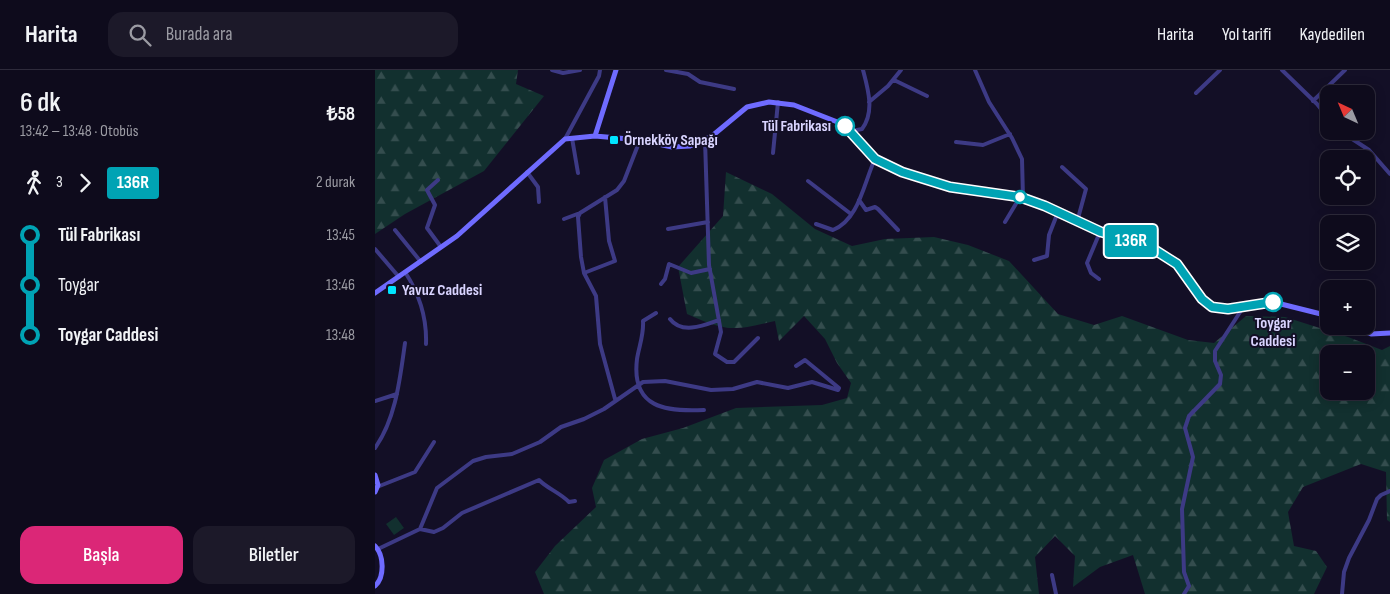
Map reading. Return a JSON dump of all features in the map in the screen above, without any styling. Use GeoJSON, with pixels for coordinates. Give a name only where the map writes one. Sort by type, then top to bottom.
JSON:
{"type":"FeatureCollection","features":[{"type":"Feature","properties":{"kind":"main road"},"geometry":{"type":"LineString","coordinates":[[595,136],[617,70]]}},
{"type":"Feature","properties":{"kind":"main road"},"geometry":{"type":"LineString","coordinates":[[375,294],[472,223],[565,139],[595,136],[640,140],[677,147],[705,140],[747,107],[760,102],[778,102],[814,112],[840,123],[852,131],[875,159],[902,172],[950,187],[1021,198],[1058,212],[1101,232],[1147,245],[1166,256],[1183,270],[1202,299],[1209,305],[1222,309],[1265,302],[1281,302],[1320,313]]}},
{"type":"Feature","properties":{"kind":"main road"},"geometry":{"type":"LineString","coordinates":[[1375,334],[1390,333]]}},
{"type":"Feature","properties":{"kind":"main road"},"geometry":{"type":"LineString","coordinates":[[375,475],[376,490]]}},
{"type":"Feature","properties":{"kind":"main road"},"geometry":{"type":"LineString","coordinates":[[375,586],[381,576],[381,557],[377,547]]}},
{"type":"Feature","properties":{"kind":"street"},"geometry":{"type":"LineString","coordinates":[[552,70],[563,72],[580,70]]}},
{"type":"Feature","properties":{"kind":"street"},"geometry":{"type":"LineString","coordinates":[[565,139],[599,76],[600,70]]}},
{"type":"Feature","properties":{"kind":"street"},"geometry":{"type":"LineString","coordinates":[[666,70],[688,74],[700,82],[734,89]]}},
{"type":"Feature","properties":{"kind":"street"},"geometry":{"type":"LineString","coordinates":[[852,131],[858,131],[865,125],[869,102],[863,70]]}},
{"type":"Feature","properties":{"kind":"street"},"geometry":{"type":"LineString","coordinates":[[869,102],[894,80],[901,70]]}},
{"type":"Feature","properties":{"kind":"street"},"geometry":{"type":"LineString","coordinates":[[975,70],[989,102],[1010,134],[1022,159],[1021,198],[1005,222]]}},
{"type":"Feature","properties":{"kind":"street"},"geometry":{"type":"LineString","coordinates":[[1196,93],[1220,70]]}},
{"type":"Feature","properties":{"kind":"street"},"geometry":{"type":"LineString","coordinates":[[1282,70],[1320,109]]}},
{"type":"Feature","properties":{"kind":"street"},"geometry":{"type":"LineString","coordinates":[[1313,101],[1345,70]]}},
{"type":"Feature","properties":{"kind":"street"},"geometry":{"type":"LineString","coordinates":[[894,80],[927,96]]}},
{"type":"Feature","properties":{"kind":"street"},"geometry":{"type":"LineString","coordinates":[[773,152],[778,102]]}},
{"type":"Feature","properties":{"kind":"street"},"geometry":{"type":"LineString","coordinates":[[956,142],[983,144],[1010,134]]}},
{"type":"Feature","properties":{"kind":"street"},"geometry":{"type":"LineString","coordinates":[[572,138],[578,173]]}},
{"type":"Feature","properties":{"kind":"street"},"geometry":{"type":"LineString","coordinates":[[564,219],[580,212],[617,190],[624,181],[640,140]]}},
{"type":"Feature","properties":{"kind":"street"},"geometry":{"type":"LineString","coordinates":[[705,140],[710,268],[722,337],[715,354],[727,362],[734,362],[758,338]]}},
{"type":"Feature","properties":{"kind":"street"},"geometry":{"type":"LineString","coordinates":[[1354,140],[1375,155],[1390,174]]}},
{"type":"Feature","properties":{"kind":"street"},"geometry":{"type":"LineString","coordinates":[[816,224],[833,230],[846,223],[859,200],[875,159]]}},
{"type":"Feature","properties":{"kind":"street"},"geometry":{"type":"LineString","coordinates":[[1062,167],[1082,183],[1086,189],[1077,222]]}},
{"type":"Feature","properties":{"kind":"street"},"geometry":{"type":"LineString","coordinates":[[527,172],[538,187],[539,202]]}},
{"type":"Feature","properties":{"kind":"street"},"geometry":{"type":"LineString","coordinates":[[439,180],[427,190],[435,206],[433,215],[427,224],[428,231],[441,247]]}},
{"type":"Feature","properties":{"kind":"street"},"geometry":{"type":"LineString","coordinates":[[809,181],[851,214]]}},
{"type":"Feature","properties":{"kind":"street"},"geometry":{"type":"LineString","coordinates":[[584,273],[615,261],[609,241],[605,197]]}},
{"type":"Feature","properties":{"kind":"street"},"geometry":{"type":"LineString","coordinates":[[859,200],[866,210],[875,207],[878,209],[898,230]]}},
{"type":"Feature","properties":{"kind":"street"},"geometry":{"type":"LineString","coordinates":[[580,212],[578,217],[581,257],[584,273],[595,296],[599,344],[615,399]]}},
{"type":"Feature","properties":{"kind":"street"},"geometry":{"type":"LineString","coordinates":[[1034,260],[1047,256],[1049,235],[1058,212]]}},
{"type":"Feature","properties":{"kind":"street"},"geometry":{"type":"LineString","coordinates":[[668,229],[708,222]]}},
{"type":"Feature","properties":{"kind":"street"},"geometry":{"type":"LineString","coordinates":[[395,230],[421,262]]}},
{"type":"Feature","properties":{"kind":"street"},"geometry":{"type":"LineString","coordinates":[[1099,278],[1091,273],[1087,263],[1101,232]]}},
{"type":"Feature","properties":{"kind":"street"},"geometry":{"type":"LineString","coordinates":[[375,249],[399,277]]}},
{"type":"Feature","properties":{"kind":"street"},"geometry":{"type":"LineString","coordinates":[[661,284],[665,279],[669,264],[691,273],[710,268]]}},
{"type":"Feature","properties":{"kind":"street"},"geometry":{"type":"LineString","coordinates":[[405,272],[421,302],[427,322],[427,344]]}},
{"type":"Feature","properties":{"kind":"street"},"geometry":{"type":"LineString","coordinates":[[1184,594],[1189,586],[1184,572],[1182,509],[1193,457],[1185,423],[1189,416],[1220,384],[1221,375],[1215,361],[1215,351],[1244,306]]}},
{"type":"Feature","properties":{"kind":"street"},"geometry":{"type":"LineString","coordinates":[[656,313],[643,321],[643,336],[637,360],[638,384],[656,406],[670,410],[705,410]]}},
{"type":"Feature","properties":{"kind":"street"},"geometry":{"type":"LineString","coordinates":[[670,319],[685,328],[703,326],[719,320]]}},
{"type":"Feature","properties":{"kind":"street"},"geometry":{"type":"LineString","coordinates":[[375,448],[385,431],[397,394],[405,343]]}},
{"type":"Feature","properties":{"kind":"street"},"geometry":{"type":"LineString","coordinates":[[420,529],[437,488],[473,461],[486,457],[512,454],[540,442],[561,427],[584,419],[604,409],[615,399],[638,384],[652,380],[711,390],[733,390],[757,382],[788,388],[812,382],[838,390],[839,388],[805,360],[796,366]]}},
{"type":"Feature","properties":{"kind":"street"},"geometry":{"type":"LineString","coordinates":[[375,401],[397,394]]}},
{"type":"Feature","properties":{"kind":"street"},"geometry":{"type":"LineString","coordinates":[[376,490],[415,472],[434,442]]}},
{"type":"Feature","properties":{"kind":"street"},"geometry":{"type":"LineString","coordinates":[[377,547],[420,529],[434,532],[443,528],[462,513],[539,480],[550,489],[559,491],[569,502],[575,501]]}},
{"type":"Feature","properties":{"kind":"street"},"geometry":{"type":"LineString","coordinates":[[1342,594],[1344,572],[1349,558],[1377,500],[1381,495],[1390,491]]}},
{"type":"Feature","properties":{"kind":"street"},"geometry":{"type":"LineString","coordinates":[[1052,576],[1056,594]]}},
{"type":"Feature","properties":{"kind":"green space"},"geometry":{"type":"Polygon","coordinates":[[[375,70],[518,70],[516,84],[544,96],[484,171],[405,214],[375,234],[375,70]]]}},
{"type":"Feature","properties":{"kind":"green space"},"geometry":{"type":"Polygon","coordinates":[[[726,172],[772,194],[815,229],[852,246],[885,239],[934,237],[968,245],[1009,261],[1058,314],[1094,325],[1122,316],[1188,340],[1214,343],[1246,316],[1285,317],[1320,328],[1320,335],[1342,335],[1369,345],[1320,345],[1320,400],[1375,400],[1375,347],[1382,350],[1390,346],[1390,522],[1387,520],[1386,472],[1361,464],[1303,487],[1288,512],[1294,546],[1316,551],[1327,567],[1314,594],[1145,594],[1133,555],[1100,567],[1073,587],[1075,556],[1055,536],[1035,557],[1039,594],[544,594],[535,572],[555,546],[596,507],[592,488],[604,460],[642,439],[683,428],[736,408],[822,405],[847,398],[851,383],[837,363],[825,339],[804,316],[779,341],[775,321],[739,328],[722,327],[712,324],[687,314],[678,267],[723,216],[726,172]]]}},
{"type":"Feature","properties":{"kind":"green space"},"geometry":{"type":"Polygon","coordinates":[[[396,517],[404,528],[394,535],[386,524],[396,517]]]}},
{"type":"Feature","properties":{"kind":"bus line","name":"136R"},"geometry":{"type":"LineString","coordinates":[[845,126],[852,131],[875,159],[902,172],[950,187],[1020,197],[1045,206],[1101,232],[1147,245],[1177,264],[1202,299],[1212,307],[1232,309],[1257,303],[1273,302]]}},
{"type":"Feature","properties":{"kind":"place","name":"Tül Fabrikası"},"geometry":{"type":"Point","coordinates":[845,126]}},
{"type":"Feature","properties":{"kind":"place","name":"Örnekköy Sapağı"},"geometry":{"type":"Point","coordinates":[614,140]}},
{"type":"Feature","properties":{"kind":"place","name":"Yavuz Caddesi"},"geometry":{"type":"Point","coordinates":[392,290]}},
{"type":"Feature","properties":{"kind":"place","name":"Toygar Caddesi"},"geometry":{"type":"Point","coordinates":[1273,302]}}]}
